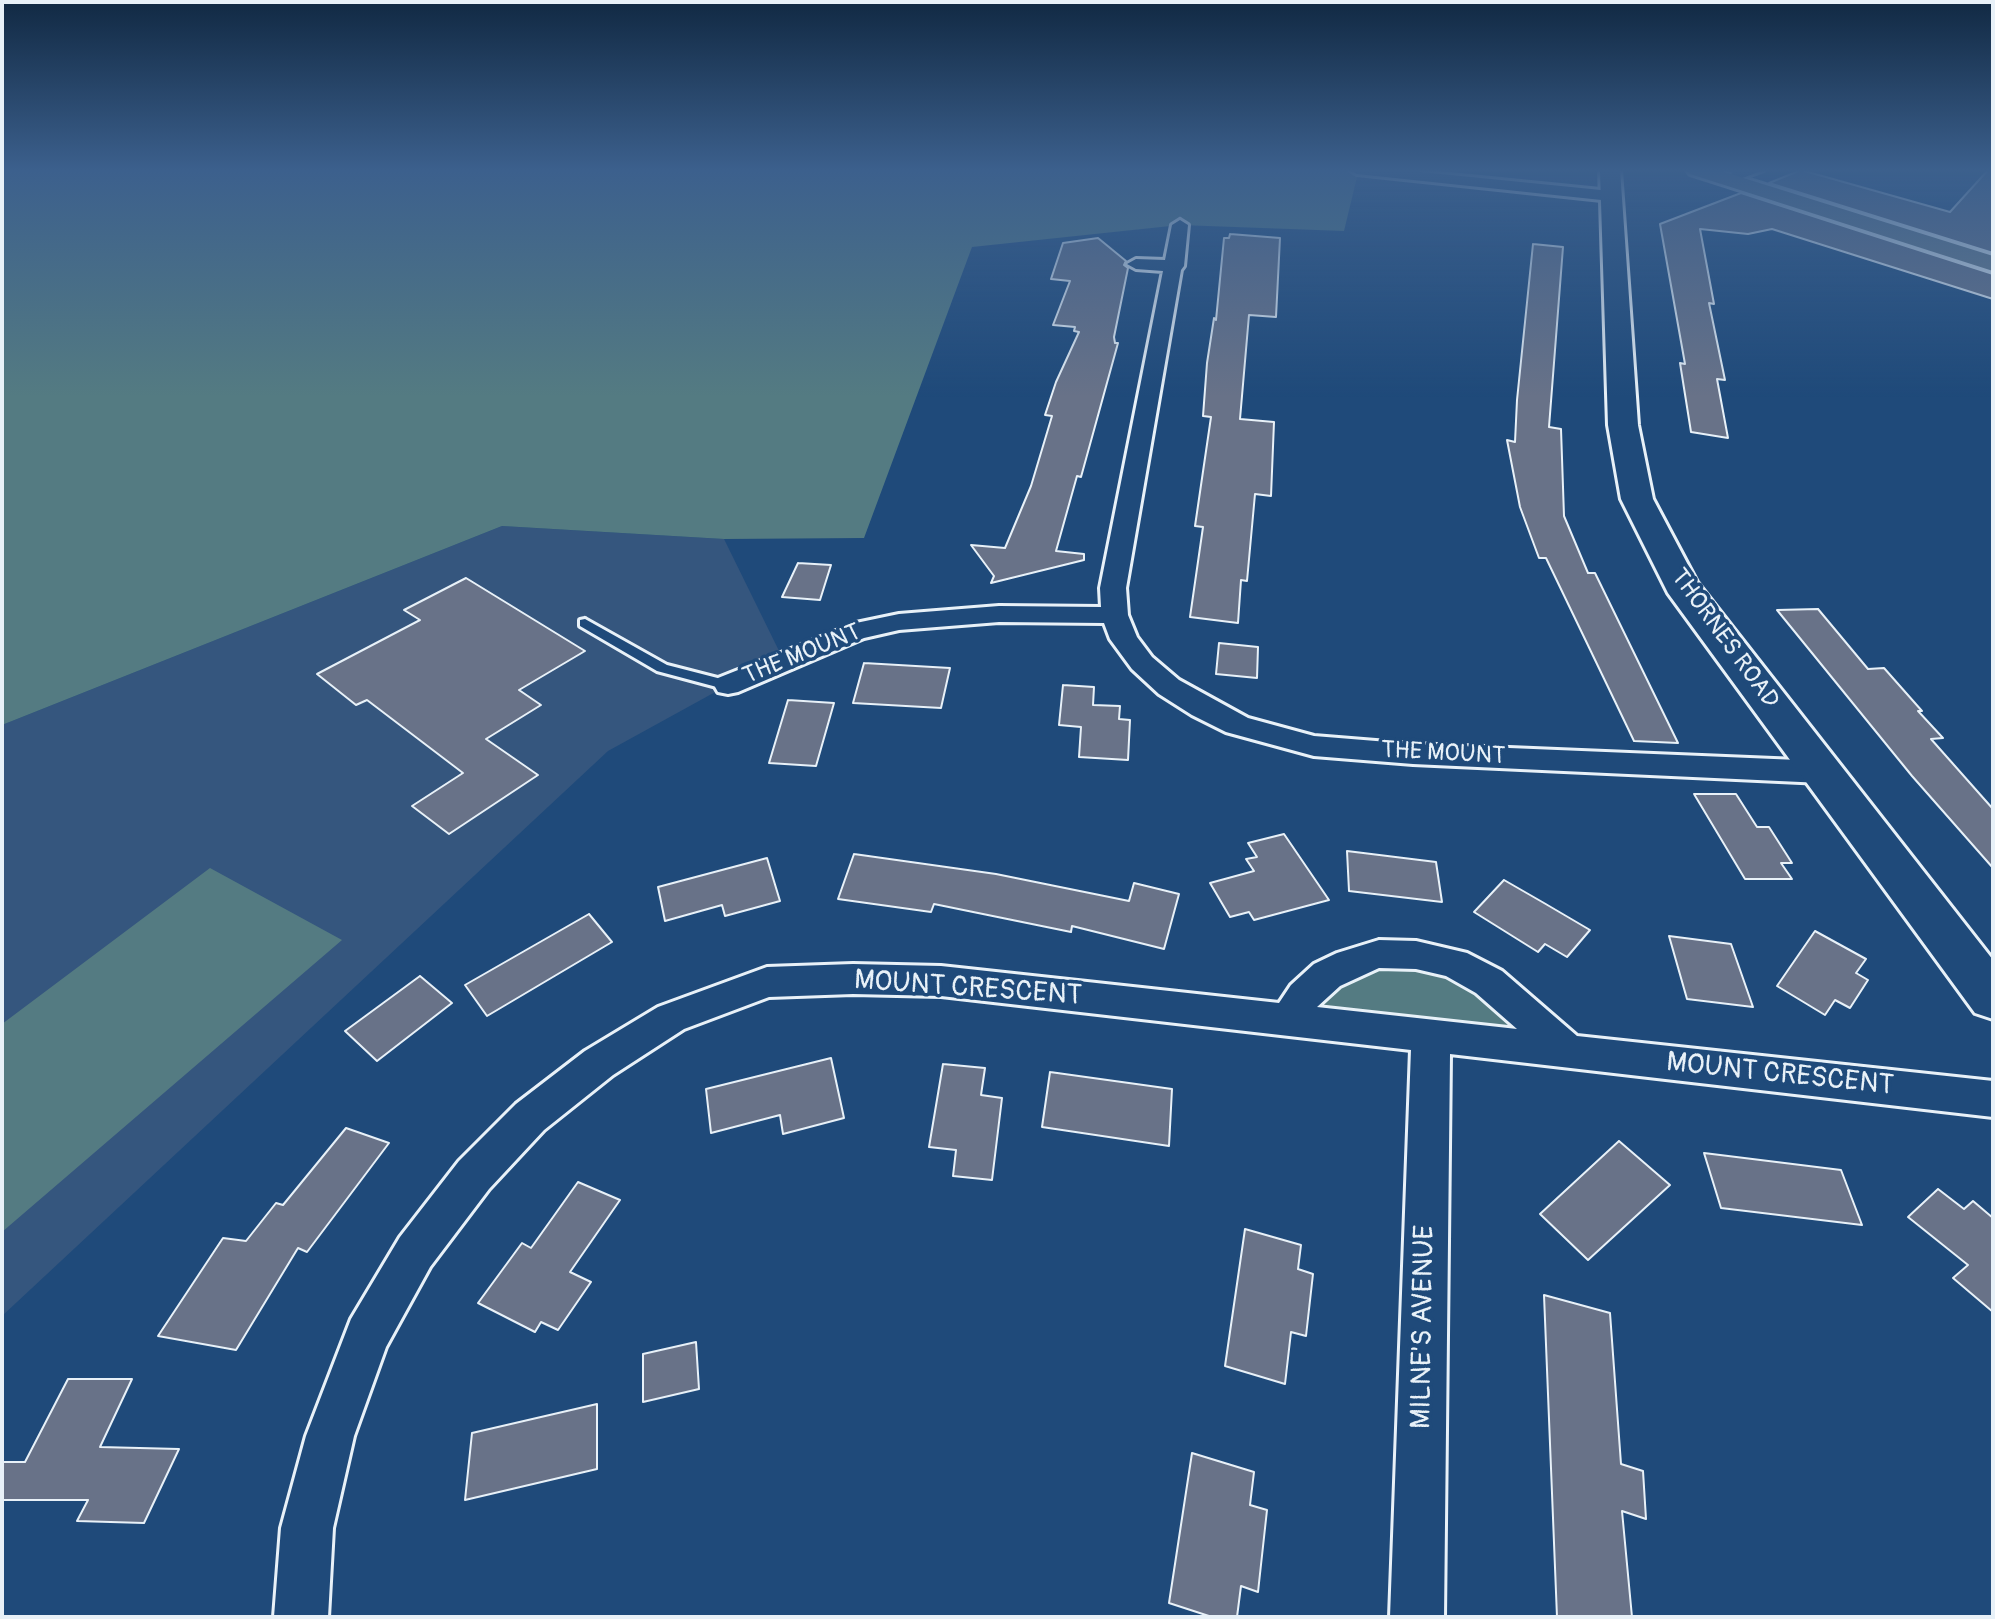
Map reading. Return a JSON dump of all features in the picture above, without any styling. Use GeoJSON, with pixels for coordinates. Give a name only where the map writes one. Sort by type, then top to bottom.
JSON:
{"type":"FeatureCollection","features":[{"type":"Feature","properties":{"kind":"highway"},"geometry":{"type":"LineString","coordinates":[[1941,246],[1993,264]]}},
{"type":"Feature","properties":{"kind":"street","name":"THE MOUNT"},"geometry":{"type":"LineString","coordinates":[[1177,246],[1113,588],[1115,615],[1124,639],[1142,663],[1169,687],[1237,725],[1314,746],[1413,754],[1822,772]]}},
{"type":"Feature","properties":{"kind":"street","name":"THORNES ROAD"},"geometry":{"type":"LineString","coordinates":[[1613,246],[1623,425],[1637,499],[1681,585],[1993,998]]}},
{"type":"Feature","properties":{"kind":"street"},"geometry":{"type":"LineString","coordinates":[[1136,264],[1175,266]]}},
{"type":"Feature","properties":{"kind":"street","name":"THE MOUNT"},"geometry":{"type":"LineString","coordinates":[[728,685],[856,631],[899,622],[999,614],[1115,615]]}},
{"type":"Feature","properties":{"kind":"street"},"geometry":{"type":"LineString","coordinates":[[1288,1020],[1304,996],[1327,975],[1350,963],[1379,954],[1416,955],[1454,963],[1489,982],[1568,1051]]}},
{"type":"Feature","properties":{"kind":"street","name":"MOUNT CRESCENT"},"geometry":{"type":"LineString","coordinates":[[301,1617],[307,1528],[330,1436],[367,1335],[415,1252],[474,1175],[530,1117],[599,1063],[671,1018],[767,982],[853,979],[941,981],[1993,1099]]}},
{"type":"Feature","properties":{"kind":"street","name":"MILNE'S AVENUE"},"geometry":{"type":"LineString","coordinates":[[1417,1617],[1431,1036]]}},
{"type":"Feature","properties":{"kind":"lane"},"geometry":{"type":"LineString","coordinates":[[585,623],[662,668],[728,685]]}},
{"type":"Feature","properties":{"kind":"shaded area"},"geometry":{"type":"Polygon","coordinates":[[[502,526],[724,539],[784,661],[728,685],[608,751],[2,1316],[2,725],[502,526]]]}},
{"type":"Feature","properties":{"kind":"green space"},"geometry":{"type":"Polygon","coordinates":[[[2,246],[986,246],[972,247],[864,538],[724,539],[502,526],[2,725],[2,246]]]}},
{"type":"Feature","properties":{"kind":"green space"},"geometry":{"type":"Polygon","coordinates":[[[210,868],[342,940],[2,1232],[2,1024],[210,868]]]}},
{"type":"Feature","properties":{"kind":"green space"},"geometry":{"type":"Polygon","coordinates":[[[1350,963],[1454,963],[1568,1051],[1288,1020],[1350,963]]]}},
{"type":"Feature","properties":{"kind":"building"},"geometry":{"type":"Polygon","coordinates":[[[1062,246],[1107,246],[1126,261],[1124,265],[1128,268],[1114,337],[1115,343],[1118,343],[1081,477],[1077,476],[1056,551],[1084,554],[1084,560],[991,583],[994,576],[971,545],[1005,548],[1031,486],[1052,416],[1045,415],[1056,382],[1079,332],[1074,331],[1075,327],[1053,325],[1070,281],[1051,279],[1062,246]]]}},
{"type":"Feature","properties":{"kind":"building"},"geometry":{"type":"Polygon","coordinates":[[[1223,246],[1280,246],[1276,317],[1249,315],[1240,419],[1274,422],[1271,496],[1255,494],[1247,581],[1241,580],[1238,623],[1190,617],[1203,527],[1195,526],[1211,417],[1203,416],[1207,363],[1214,318],[1216,320],[1223,246]]]}},
{"type":"Feature","properties":{"kind":"building"},"geometry":{"type":"Polygon","coordinates":[[[1533,246],[1563,247],[1549,427],[1561,429],[1564,516],[1588,573],[1595,573],[1678,743],[1634,741],[1546,558],[1539,558],[1520,507],[1507,440],[1515,442],[1533,246]]]}},
{"type":"Feature","properties":{"kind":"building"},"geometry":{"type":"Polygon","coordinates":[[[1664,246],[1703,246],[1714,304],[1709,303],[1725,380],[1717,379],[1728,438],[1691,432],[1680,363],[1685,364],[1664,246]]]}},
{"type":"Feature","properties":{"kind":"building"},"geometry":{"type":"Polygon","coordinates":[[[1824,246],[1904,246],[1993,274],[1993,299],[1824,246]]]}},
{"type":"Feature","properties":{"kind":"building"},"geometry":{"type":"Polygon","coordinates":[[[1969,246],[1993,246],[1993,253],[1969,246]]]}},
{"type":"Feature","properties":{"kind":"building"},"geometry":{"type":"Polygon","coordinates":[[[798,563],[831,565],[820,600],[782,597],[798,563]]]}},
{"type":"Feature","properties":{"kind":"building"},"geometry":{"type":"Polygon","coordinates":[[[466,578],[585,651],[519,690],[541,705],[486,739],[538,775],[449,834],[412,806],[463,773],[367,700],[356,705],[317,674],[420,620],[404,610],[466,578]]]}},
{"type":"Feature","properties":{"kind":"building"},"geometry":{"type":"Polygon","coordinates":[[[1818,609],[1868,669],[1884,668],[1922,711],[1918,711],[1943,738],[1931,739],[1993,809],[1993,868],[1912,776],[1777,610],[1818,609]]]}},
{"type":"Feature","properties":{"kind":"building"},"geometry":{"type":"Polygon","coordinates":[[[1219,643],[1258,647],[1257,678],[1216,674],[1219,643]]]}},
{"type":"Feature","properties":{"kind":"building"},"geometry":{"type":"Polygon","coordinates":[[[864,663],[950,668],[941,708],[853,703],[864,663]]]}},
{"type":"Feature","properties":{"kind":"building"},"geometry":{"type":"Polygon","coordinates":[[[1063,685],[1094,687],[1093,705],[1120,706],[1119,719],[1130,720],[1128,760],[1079,757],[1081,727],[1059,725],[1063,685]]]}},
{"type":"Feature","properties":{"kind":"building"},"geometry":{"type":"Polygon","coordinates":[[[788,700],[834,703],[816,766],[769,763],[788,700]]]}},
{"type":"Feature","properties":{"kind":"building"},"geometry":{"type":"Polygon","coordinates":[[[1694,794],[1736,794],[1757,827],[1769,827],[1792,863],[1781,863],[1792,879],[1745,879],[1694,794]]]}},
{"type":"Feature","properties":{"kind":"building"},"geometry":{"type":"Polygon","coordinates":[[[1284,834],[1329,900],[1254,920],[1249,912],[1230,917],[1210,883],[1254,871],[1246,859],[1257,857],[1248,843],[1284,834]]]}},
{"type":"Feature","properties":{"kind":"building"},"geometry":{"type":"Polygon","coordinates":[[[1347,851],[1436,862],[1442,902],[1349,891],[1347,851]]]}},
{"type":"Feature","properties":{"kind":"building"},"geometry":{"type":"Polygon","coordinates":[[[854,854],[996,874],[1129,901],[1134,883],[1179,894],[1164,949],[1072,926],[1071,932],[934,904],[931,912],[838,899],[854,854]]]}},
{"type":"Feature","properties":{"kind":"building"},"geometry":{"type":"Polygon","coordinates":[[[767,858],[780,901],[725,916],[722,905],[665,921],[658,887],[767,858]]]}},
{"type":"Feature","properties":{"kind":"building"},"geometry":{"type":"Polygon","coordinates":[[[1504,880],[1590,930],[1567,957],[1545,944],[1538,952],[1474,912],[1504,880]]]}},
{"type":"Feature","properties":{"kind":"building"},"geometry":{"type":"Polygon","coordinates":[[[589,914],[612,942],[487,1016],[465,985],[589,914]]]}},
{"type":"Feature","properties":{"kind":"building"},"geometry":{"type":"Polygon","coordinates":[[[1815,931],[1866,959],[1856,973],[1868,980],[1850,1008],[1835,1000],[1825,1015],[1777,986],[1815,931]]]}},
{"type":"Feature","properties":{"kind":"building"},"geometry":{"type":"Polygon","coordinates":[[[1669,936],[1731,944],[1753,1007],[1687,999],[1669,936]]]}},
{"type":"Feature","properties":{"kind":"building"},"geometry":{"type":"Polygon","coordinates":[[[420,976],[452,1003],[377,1061],[345,1031],[420,976]]]}},
{"type":"Feature","properties":{"kind":"building"},"geometry":{"type":"Polygon","coordinates":[[[831,1058],[844,1118],[783,1134],[780,1115],[711,1133],[706,1089],[831,1058]]]}},
{"type":"Feature","properties":{"kind":"building"},"geometry":{"type":"Polygon","coordinates":[[[943,1064],[985,1068],[981,1095],[1002,1098],[992,1180],[953,1176],[956,1150],[929,1147],[943,1064]]]}},
{"type":"Feature","properties":{"kind":"building"},"geometry":{"type":"Polygon","coordinates":[[[1050,1072],[1172,1089],[1169,1146],[1042,1127],[1050,1072]]]}},
{"type":"Feature","properties":{"kind":"building"},"geometry":{"type":"Polygon","coordinates":[[[346,1128],[389,1143],[307,1252],[298,1248],[236,1350],[158,1336],[223,1238],[246,1241],[276,1203],[283,1205],[346,1128]]]}},
{"type":"Feature","properties":{"kind":"building"},"geometry":{"type":"Polygon","coordinates":[[[1619,1141],[1670,1185],[1588,1260],[1540,1214],[1619,1141]]]}},
{"type":"Feature","properties":{"kind":"building"},"geometry":{"type":"Polygon","coordinates":[[[1704,1153],[1841,1170],[1862,1225],[1721,1208],[1704,1153]]]}},
{"type":"Feature","properties":{"kind":"building"},"geometry":{"type":"Polygon","coordinates":[[[578,1182],[620,1200],[570,1272],[591,1282],[558,1330],[541,1322],[535,1332],[478,1303],[522,1243],[531,1248],[578,1182]]]}},
{"type":"Feature","properties":{"kind":"building"},"geometry":{"type":"Polygon","coordinates":[[[1938,1189],[1964,1209],[1973,1201],[1993,1218],[1993,1312],[1953,1278],[1968,1265],[1908,1217],[1938,1189]]]}},
{"type":"Feature","properties":{"kind":"building"},"geometry":{"type":"Polygon","coordinates":[[[1245,1229],[1301,1245],[1298,1269],[1313,1274],[1306,1336],[1291,1332],[1285,1384],[1225,1366],[1245,1229]]]}},
{"type":"Feature","properties":{"kind":"building"},"geometry":{"type":"Polygon","coordinates":[[[1544,1295],[1610,1313],[1621,1464],[1643,1471],[1646,1519],[1622,1511],[1632,1617],[1557,1617],[1544,1295]]]}},
{"type":"Feature","properties":{"kind":"building"},"geometry":{"type":"Polygon","coordinates":[[[696,1342],[699,1389],[643,1402],[643,1354],[696,1342]]]}},
{"type":"Feature","properties":{"kind":"building"},"geometry":{"type":"Polygon","coordinates":[[[68,1379],[132,1379],[100,1447],[179,1449],[144,1523],[77,1521],[88,1500],[2,1500],[2,1462],[25,1462],[68,1379]]]}},
{"type":"Feature","properties":{"kind":"building"},"geometry":{"type":"Polygon","coordinates":[[[597,1404],[597,1469],[465,1500],[472,1433],[597,1404]]]}},
{"type":"Feature","properties":{"kind":"building"},"geometry":{"type":"Polygon","coordinates":[[[1192,1453],[1254,1472],[1250,1505],[1267,1510],[1258,1592],[1241,1586],[1237,1617],[1212,1617],[1169,1603],[1192,1453]]]}}]}
